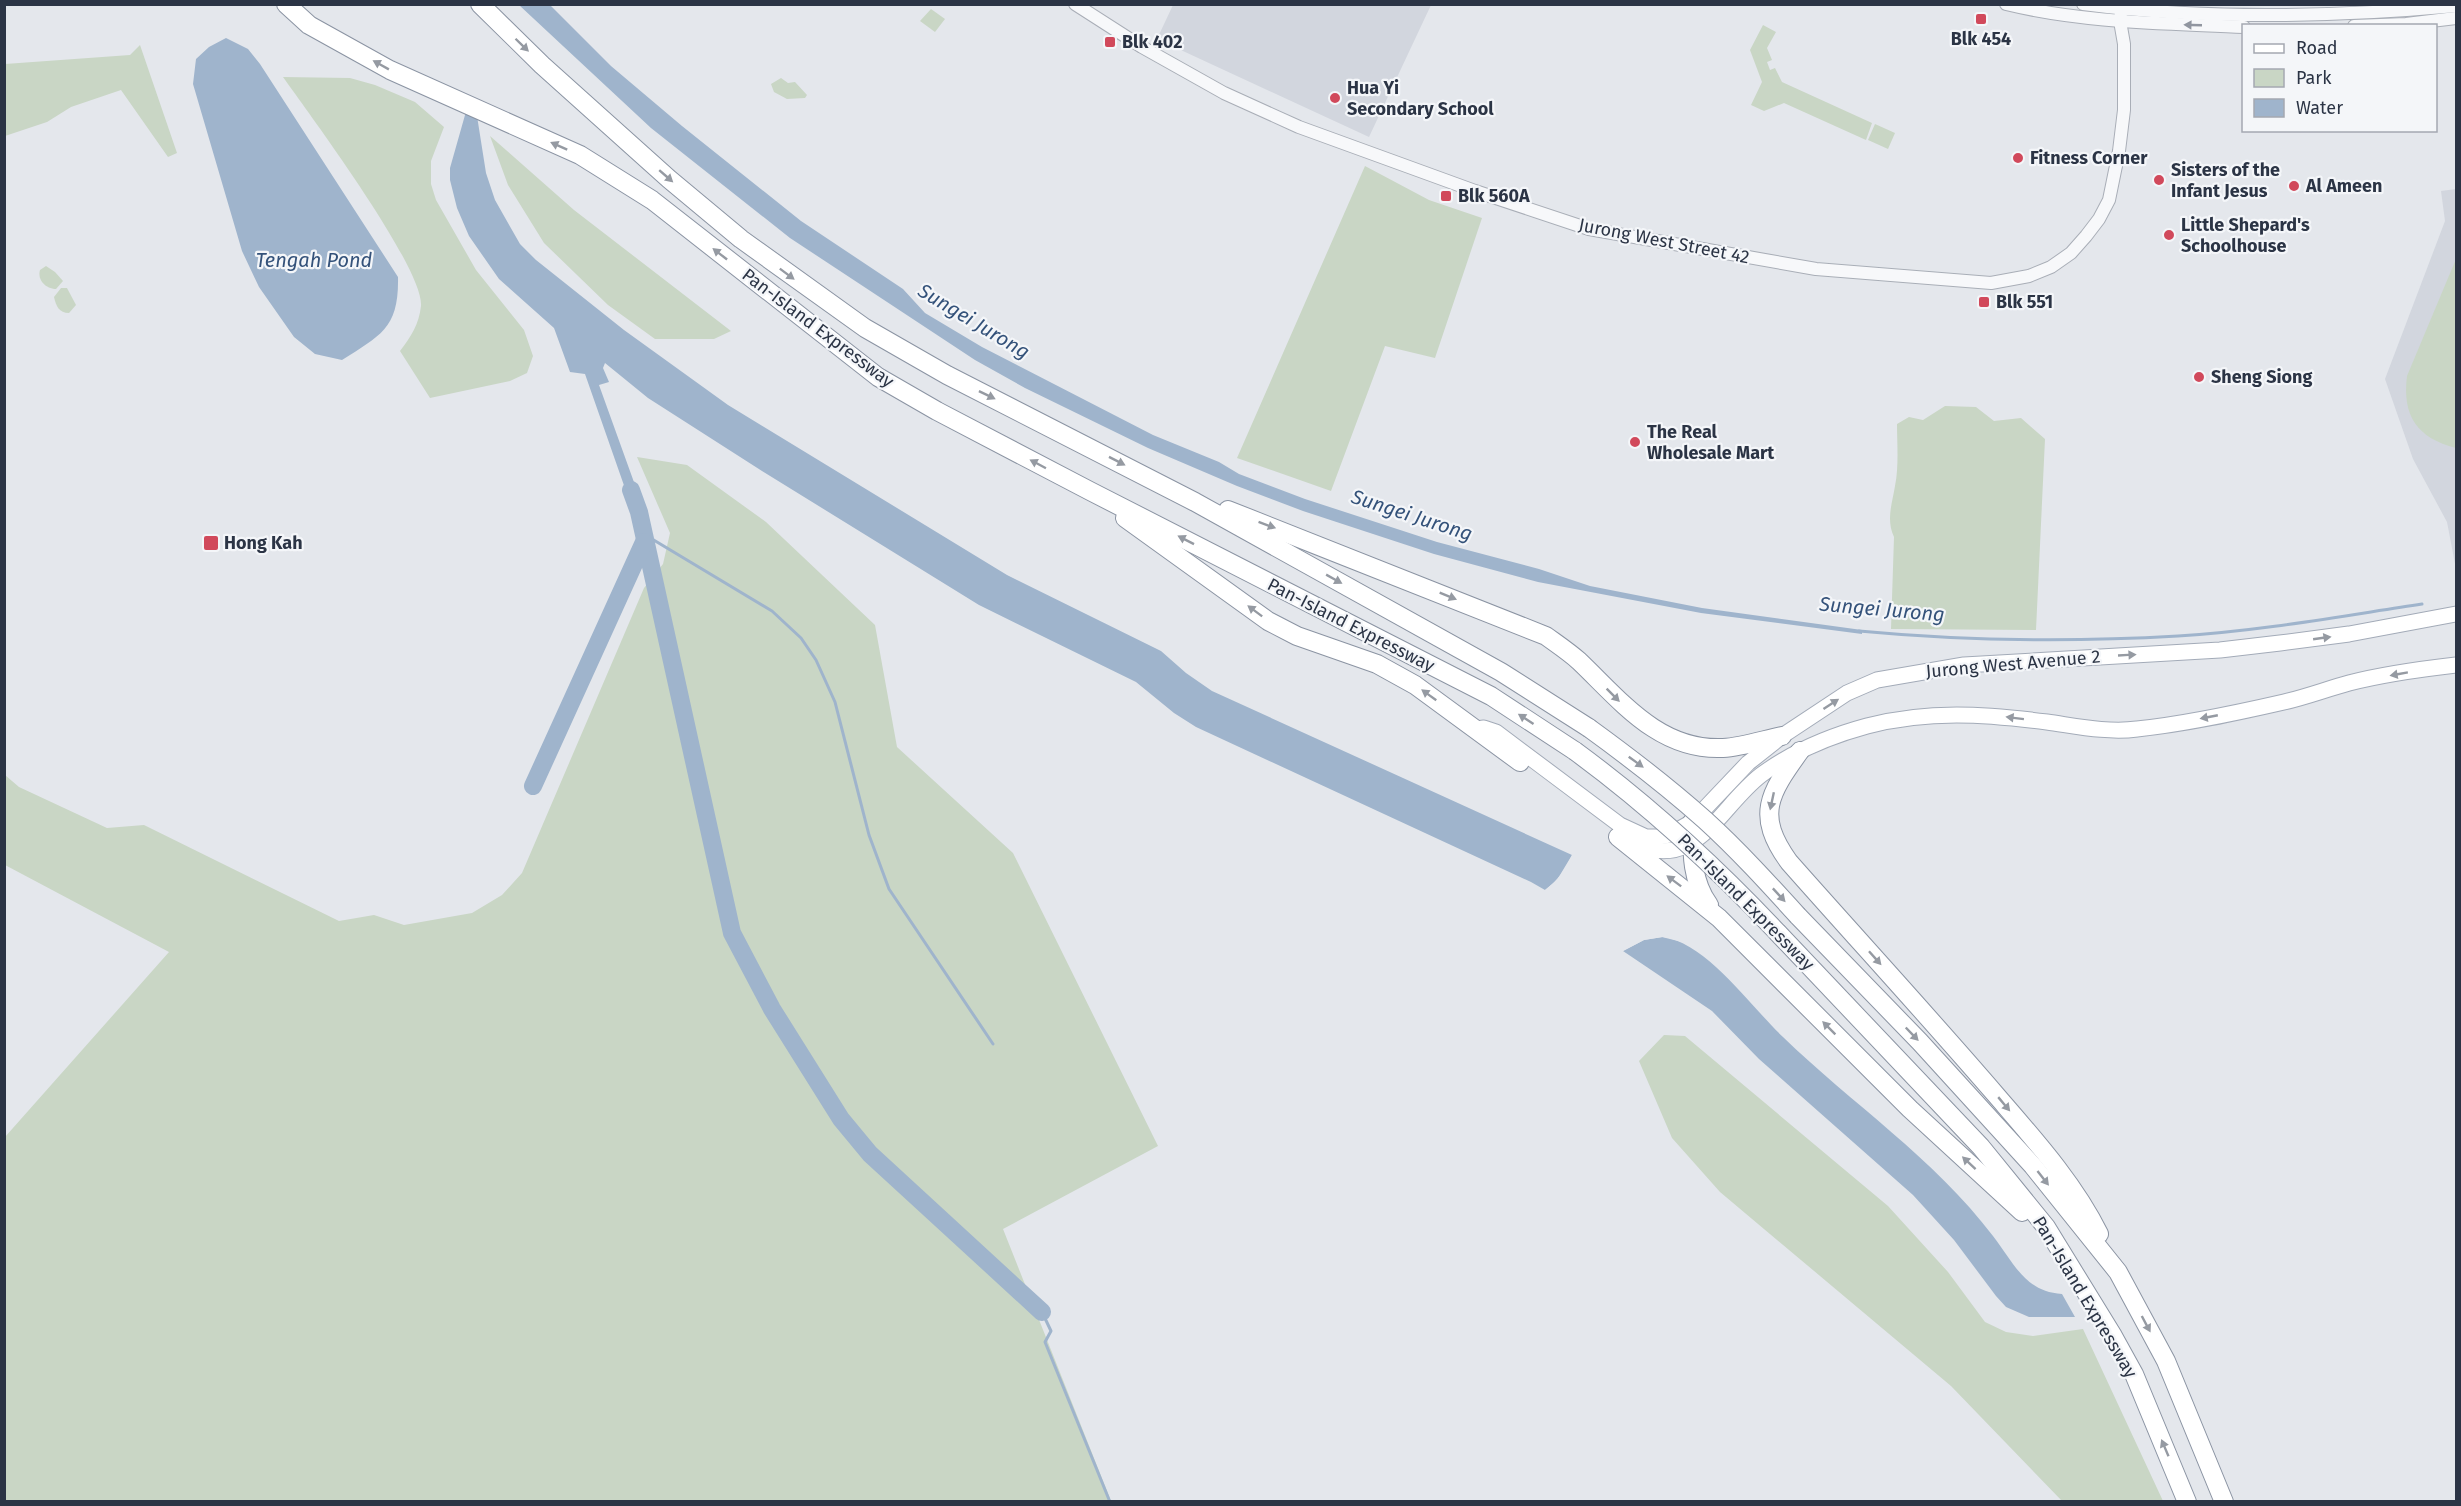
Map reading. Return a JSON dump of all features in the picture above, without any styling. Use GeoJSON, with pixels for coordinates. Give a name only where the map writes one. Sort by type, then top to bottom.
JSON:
{"type":"FeatureCollection","features":[{"type":"Feature","properties":{"kind":"highway","name":"Pan-Island Expressway"},"geometry":{"type":"LineString","coordinates":[[286,4],[309,25],[390,70],[580,155],[652,200],[878,377],[937,411],[1090,491],[1491,696],[1575,751],[1630,792],[1727,878],[1981,1147],[2046,1227],[2134,1374],[2187,1502]]}},
{"type":"Feature","properties":{"kind":"highway","name":"Pan-Island Expressway"},"geometry":{"type":"LineString","coordinates":[[480,4],[542,65],[669,178],[795,280],[865,328],[947,375],[1173,490],[1501,672],[1589,728],[1649,772],[1705,820],[1920,1042],[2033,1166],[2118,1272],[2166,1361],[2224,1502]]}},
{"type":"Feature","properties":{"kind":"highway"},"geometry":{"type":"LineString","coordinates":[[1173,490],[1292,534],[1546,636],[1576,658],[1638,719],[1666,735],[1691,745],[1724,748],[1782,736]]}},
{"type":"Feature","properties":{"kind":"highway"},"geometry":{"type":"LineString","coordinates":[[1090,491],[1144,533],[1190,563],[1268,621],[1297,636],[1377,664],[1415,685],[1520,762]]}},
{"type":"Feature","properties":{"kind":"highway"},"geometry":{"type":"LineString","coordinates":[[1800,751],[1782,775],[1772,796],[1769,824],[1775,843],[1789,862],[2044,1152],[2092,1221],[2118,1272]]}},
{"type":"Feature","properties":{"kind":"highway"},"geometry":{"type":"LineString","coordinates":[[1692,822],[1691,854],[1700,888],[1719,918]]}},
{"type":"Feature","properties":{"kind":"highway"},"geometry":{"type":"LineString","coordinates":[[1618,837],[1719,918],[1910,1109],[2023,1213],[2046,1227]]}},
{"type":"Feature","properties":{"kind":"main road","name":"Jurong West Avenue 2"},"geometry":{"type":"LineString","coordinates":[[1476,729],[1484,728],[1496,732],[1620,825],[1646,837],[1658,837],[1669,835],[1692,822],[1748,763],[1782,736],[1847,693],[1877,680],[1975,664],[2270,645],[2349,634],[2457,614]]}},
{"type":"Feature","properties":{"kind":"main road"},"geometry":{"type":"LineString","coordinates":[[1520,762],[1618,837],[1641,848],[1657,852],[1673,851],[1692,843],[1716,824],[1741,793],[1759,776],[1800,751],[1845,732],[1878,723],[1926,715],[1981,714],[2102,729],[2136,730],[2286,702],[2351,683],[2457,665]]}},
{"type":"Feature","properties":{"kind":"street","name":"Jurong West Street 42"},"geometry":{"type":"LineString","coordinates":[[1075,4],[1143,47],[1224,93],[1299,127],[1475,191],[1589,229],[1816,269],[1968,283],[2008,281],[2051,267],[2071,254],[2099,219],[2109,200],[2119,151],[2124,110],[2124,44],[2121,12]]}},
{"type":"Feature","properties":{"kind":"street"},"geometry":{"type":"LineString","coordinates":[[2006,4],[2031,10],[2319,15],[2457,6]]}},
{"type":"Feature","properties":{"kind":"street"},"geometry":{"type":"LineString","coordinates":[[2083,4],[2121,12]]}},
{"type":"Feature","properties":{"kind":"street","name":"Jurong West Street 42"},"geometry":{"type":"LineString","coordinates":[[2124,44],[2135,12]]}},
{"type":"Feature","properties":{"kind":"street"},"geometry":{"type":"LineString","coordinates":[[2135,12],[2242,27]]}},
{"type":"Feature","properties":{"kind":"street"},"geometry":{"type":"LineString","coordinates":[[2406,24],[2457,18]]}},
{"type":"Feature","properties":{"kind":"shaded area","name":"Hua Yi Secondary School"},"geometry":{"type":"Polygon","coordinates":[[[1173,4],[1431,5],[1369,137],[1157,39],[1173,4]]]}},
{"type":"Feature","properties":{"kind":"shaded area"},"geometry":{"type":"Polygon","coordinates":[[[2456,189],[2456,569],[2447,522],[2413,459],[2385,379],[2445,221],[2441,191],[2456,189]]]}},
{"type":"Feature","properties":{"kind":"green space"},"geometry":{"type":"Polygon","coordinates":[[[931,9],[945,19],[935,32],[920,21],[931,9]]]}},
{"type":"Feature","properties":{"kind":"green space"},"geometry":{"type":"Polygon","coordinates":[[[1763,25],[1776,32],[1767,48],[1772,60],[1767,62],[1770,70],[1775,68],[1782,82],[1872,123],[1866,140],[1784,103],[1764,111],[1751,105],[1762,82],[1750,50],[1763,25]]]}},
{"type":"Feature","properties":{"kind":"green space"},"geometry":{"type":"Polygon","coordinates":[[[140,45],[177,153],[168,157],[121,90],[71,107],[47,122],[5,136],[5,64],[130,55],[140,45]]]}},
{"type":"Feature","properties":{"kind":"green space"},"geometry":{"type":"Polygon","coordinates":[[[283,77],[350,78],[375,85],[415,102],[444,127],[431,161],[431,184],[436,200],[476,270],[524,330],[533,356],[527,373],[510,381],[430,398],[400,351],[418,319],[421,306],[417,287],[386,227],[283,77]]]}},
{"type":"Feature","properties":{"kind":"green space"},"geometry":{"type":"Polygon","coordinates":[[[781,78],[788,83],[795,82],[807,95],[805,98],[787,99],[774,92],[771,84],[781,78]]]}},
{"type":"Feature","properties":{"kind":"green space"},"geometry":{"type":"Polygon","coordinates":[[[1875,124],[1895,133],[1888,149],[1868,140],[1875,124]]]}},
{"type":"Feature","properties":{"kind":"green space"},"geometry":{"type":"Polygon","coordinates":[[[490,136],[574,210],[731,331],[714,339],[655,339],[608,305],[544,243],[508,185],[490,136]]]}},
{"type":"Feature","properties":{"kind":"green space"},"geometry":{"type":"Polygon","coordinates":[[[1365,166],[1429,200],[1482,218],[1435,358],[1385,346],[1331,491],[1237,458],[1365,166]]]}},
{"type":"Feature","properties":{"kind":"green space"},"geometry":{"type":"Polygon","coordinates":[[[2456,259],[2456,448],[2431,438],[2415,423],[2407,403],[2406,390],[2407,376],[2456,259]]]}},
{"type":"Feature","properties":{"kind":"green space"},"geometry":{"type":"Polygon","coordinates":[[[46,266],[63,281],[56,289],[49,287],[41,280],[40,270],[46,266]]]}},
{"type":"Feature","properties":{"kind":"green space"},"geometry":{"type":"Polygon","coordinates":[[[61,288],[67,288],[76,305],[69,313],[60,310],[54,297],[61,288]]]}},
{"type":"Feature","properties":{"kind":"green space"},"geometry":{"type":"Polygon","coordinates":[[[1945,406],[1976,407],[1994,421],[2021,418],[2045,439],[2036,630],[1891,629],[1894,537],[1890,518],[1897,471],[1897,424],[1909,417],[1923,420],[1945,406]]]}},
{"type":"Feature","properties":{"kind":"green space"},"geometry":{"type":"Polygon","coordinates":[[[637,457],[687,465],[766,522],[875,625],[897,747],[1013,853],[1158,1146],[1003,1229],[1111,1501],[5,1501],[5,1137],[169,952],[5,865],[5,775],[19,787],[107,828],[144,825],[339,921],[374,915],[404,925],[472,913],[502,895],[522,873],[644,588],[663,564],[670,533],[637,457]]]}},
{"type":"Feature","properties":{"kind":"green space"},"geometry":{"type":"Polygon","coordinates":[[[1664,1035],[1685,1036],[1888,1206],[1948,1272],[1985,1322],[2006,1332],[2033,1336],[2083,1329],[2163,1501],[2062,1501],[1951,1386],[1720,1192],[1672,1138],[1639,1061],[1664,1035]]]}},
{"type":"Feature","properties":{"kind":"water","name":"Sungei Jurong"},"geometry":{"type":"Polygon","coordinates":[[[519,5],[550,5],[611,66],[682,126],[801,221],[903,289],[925,313],[982,347],[1153,435],[1219,462],[1239,474],[1305,499],[1437,542],[1539,569],[1590,586],[1702,608],[1862,630],[1862,634],[1701,613],[1538,582],[1434,554],[1303,511],[1148,448],[1025,388],[975,360],[790,238],[651,128],[519,5]]]}},
{"type":"Feature","properties":{"kind":"water","name":"Tengah Pond"},"geometry":{"type":"Polygon","coordinates":[[[226,38],[248,49],[260,64],[398,277],[395,308],[385,328],[367,344],[342,360],[315,354],[294,337],[259,287],[242,251],[193,84],[196,59],[209,47],[226,38]]]}},
{"type":"Feature","properties":{"kind":"water"},"geometry":{"type":"Polygon","coordinates":[[[467,108],[477,116],[486,173],[495,200],[520,244],[536,260],[624,330],[728,405],[1007,575],[1161,651],[1186,673],[1212,691],[1572,855],[1564,870],[1545,890],[1196,727],[1174,713],[1136,682],[979,605],[648,398],[605,363],[603,368],[609,382],[599,385],[644,510],[634,514],[585,374],[570,372],[554,328],[499,279],[469,236],[457,208],[450,180],[450,168],[467,108]]]}},
{"type":"Feature","properties":{"kind":"water"},"geometry":{"type":"Polygon","coordinates":[[[1663,937],[1696,951],[1712,963],[1809,1062],[1945,1181],[1970,1208],[2029,1282],[2049,1292],[2062,1294],[2075,1317],[2029,1317],[2006,1307],[1954,1240],[1913,1195],[1759,1059],[1712,1011],[1623,951],[1644,940],[1663,937]]]}},
{"type":"Feature","properties":{"kind":"pier"},"geometry":{"type":"Polygon","coordinates":[[[1572,855],[1575,857],[1569,870],[1548,892],[1545,890],[1557,880],[1572,855]]]}},
{"type":"Feature","properties":{"kind":"pier"},"geometry":{"type":"Polygon","coordinates":[[[1662,934],[1676,936],[1686,943],[1662,937],[1644,940],[1623,951],[1621,949],[1643,938],[1662,934]]]}},
{"type":"Feature","properties":{"kind":"waterway"},"geometry":{"type":"LineString","coordinates":[[631,490],[639,512],[732,933],[772,1009],[841,1119],[870,1154],[1042,1312]]}},
{"type":"Feature","properties":{"kind":"waterway"},"geometry":{"type":"LineString","coordinates":[[642,533],[772,611],[801,638],[816,660],[835,702],[869,835],[889,889],[993,1044]]}},
{"type":"Feature","properties":{"kind":"waterway"},"geometry":{"type":"LineString","coordinates":[[533,786],[644,542]]}},
{"type":"Feature","properties":{"kind":"waterway","name":"Sungei Jurong"},"geometry":{"type":"LineString","coordinates":[[1859,631],[1979,639],[2138,638],[2239,631],[2422,604]]}},
{"type":"Feature","properties":{"kind":"waterway"},"geometry":{"type":"LineString","coordinates":[[1042,1312],[1051,1331],[1045,1342],[1110,1502]]}},
{"type":"Feature","properties":{"kind":"place","name":"Blk 454"},"geometry":{"type":"Point","coordinates":[1981,19]}},
{"type":"Feature","properties":{"kind":"place","name":"Blk 402"},"geometry":{"type":"Point","coordinates":[1110,42]}},
{"type":"Feature","properties":{"kind":"place","name":"Hua Yi Secondary School"},"geometry":{"type":"Point","coordinates":[1335,98]}},
{"type":"Feature","properties":{"kind":"place","name":"Fitness Corner"},"geometry":{"type":"Point","coordinates":[2018,158]}},
{"type":"Feature","properties":{"kind":"place","name":"Sisters of the Infant Jesus"},"geometry":{"type":"Point","coordinates":[2159,180]}},
{"type":"Feature","properties":{"kind":"place","name":"Al Ameen"},"geometry":{"type":"Point","coordinates":[2294,186]}},
{"type":"Feature","properties":{"kind":"place","name":"Blk 560A"},"geometry":{"type":"Point","coordinates":[1446,196]}},
{"type":"Feature","properties":{"kind":"place","name":"Little Shepard's Schoolhouse"},"geometry":{"type":"Point","coordinates":[2169,235]}},
{"type":"Feature","properties":{"kind":"place","name":"Blk 551"},"geometry":{"type":"Point","coordinates":[1984,302]}},
{"type":"Feature","properties":{"kind":"place","name":"Sheng Siong"},"geometry":{"type":"Point","coordinates":[2199,377]}},
{"type":"Feature","properties":{"kind":"place","name":"The Real Wholesale Mart"},"geometry":{"type":"Point","coordinates":[1635,442]}},
{"type":"Feature","properties":{"kind":"place","name":"Hong Kah"},"geometry":{"type":"Point","coordinates":[211,543]}}]}
